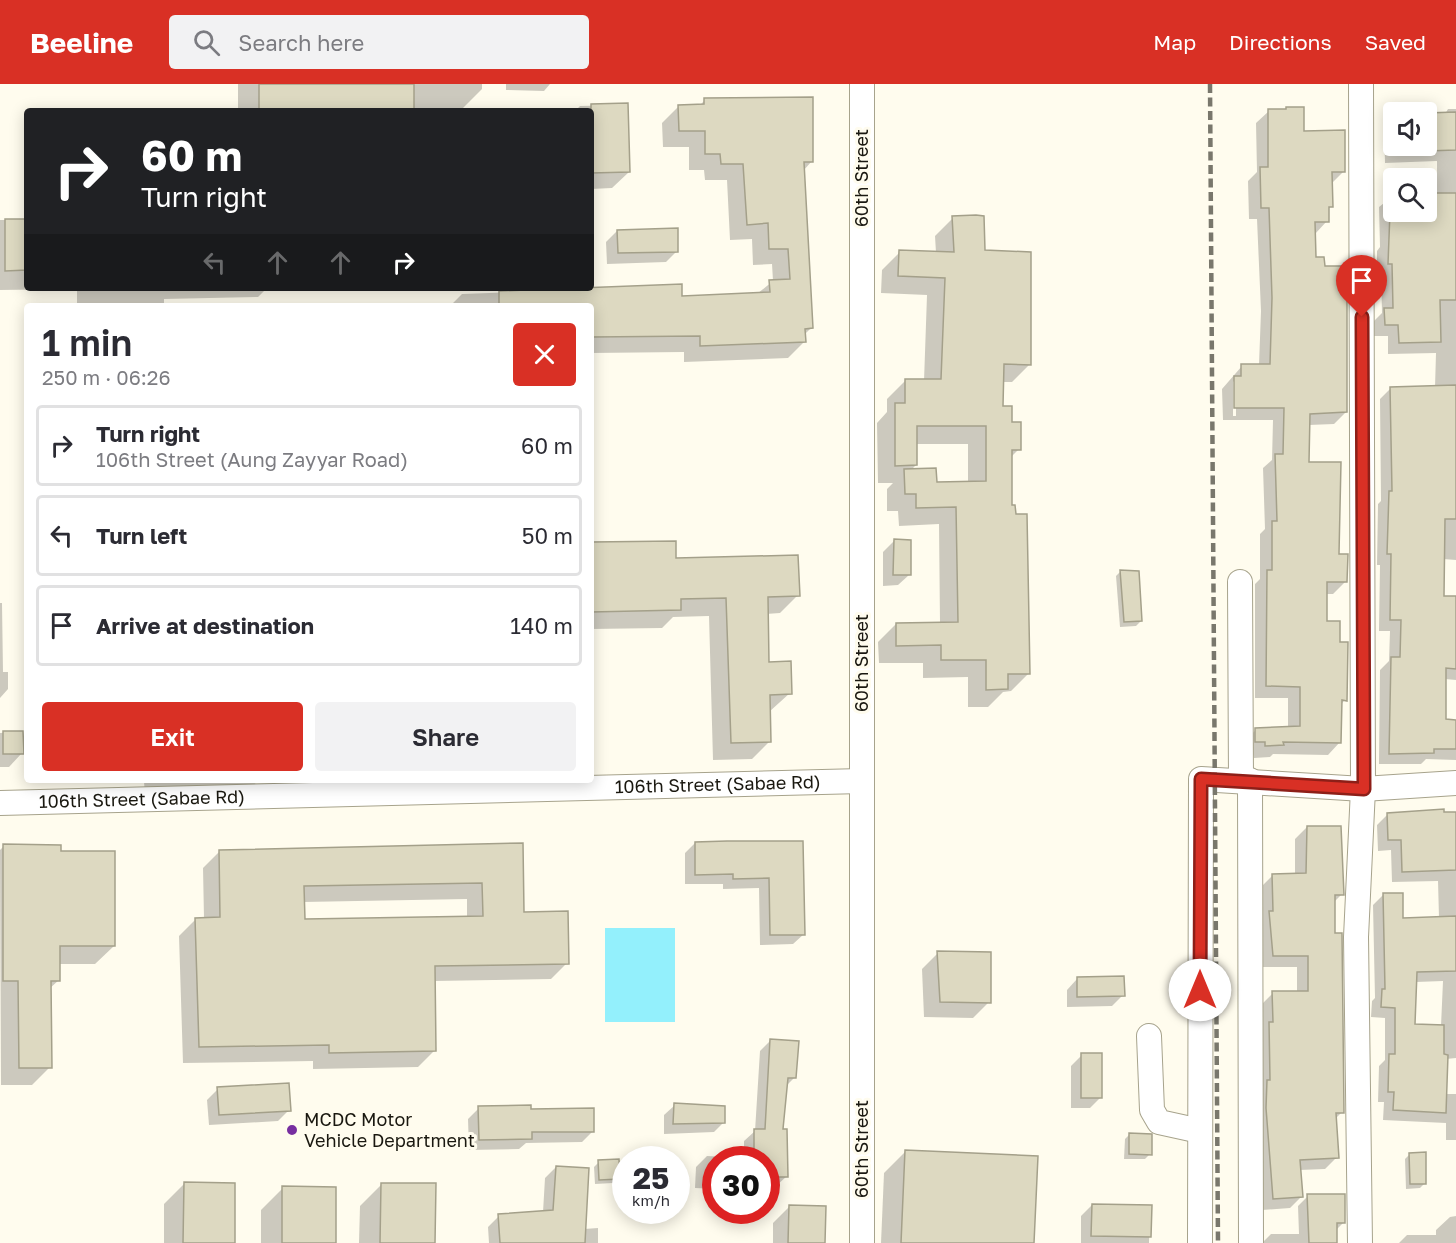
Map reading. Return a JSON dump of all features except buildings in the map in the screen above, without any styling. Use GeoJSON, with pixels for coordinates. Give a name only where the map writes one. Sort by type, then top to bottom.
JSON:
{"type":"FeatureCollection","features":[{"type":"Feature","properties":{"kind":"street","name":"60th Street"},"geometry":{"type":"LineString","coordinates":[[862,84],[862,1243]]}},
{"type":"Feature","properties":{"kind":"street"},"geometry":{"type":"LineString","coordinates":[[1360,1243],[1356,937],[1364,789],[1361,84]]}},
{"type":"Feature","properties":{"kind":"street"},"geometry":{"type":"LineString","coordinates":[[1240,582],[1246,781],[1251,1243]]}},
{"type":"Feature","properties":{"kind":"street"},"geometry":{"type":"LineString","coordinates":[[1200,1243],[1201,779],[1364,789],[1456,783]]}},
{"type":"Feature","properties":{"kind":"street","name":"106th Street (Sabae Rd)"},"geometry":{"type":"LineString","coordinates":[[0,803],[862,781]]}},
{"type":"Feature","properties":{"kind":"street"},"geometry":{"type":"LineString","coordinates":[[1149,1036],[1152,1110],[1159,1122],[1200,1131]]}},
{"type":"Feature","properties":{"kind":"water"},"geometry":{"type":"Polygon","coordinates":[[[605,928],[675,928],[675,1022],[605,1022],[605,928]]]}},
{"type":"Feature","properties":{"kind":"railway"},"geometry":{"type":"LineString","coordinates":[[1210,84],[1218,1243]]}},
{"type":"Feature","properties":{"kind":"place","name":"MCDC Motor Vehicle Department"},"geometry":{"type":"Point","coordinates":[292,1130]}},
{"type":"Feature","properties":{"kind":"route"},"geometry":{"type":"LineString","coordinates":[[1200,990],[1201,779],[1251,780],[1364,789],[1362,317]]}}]}
